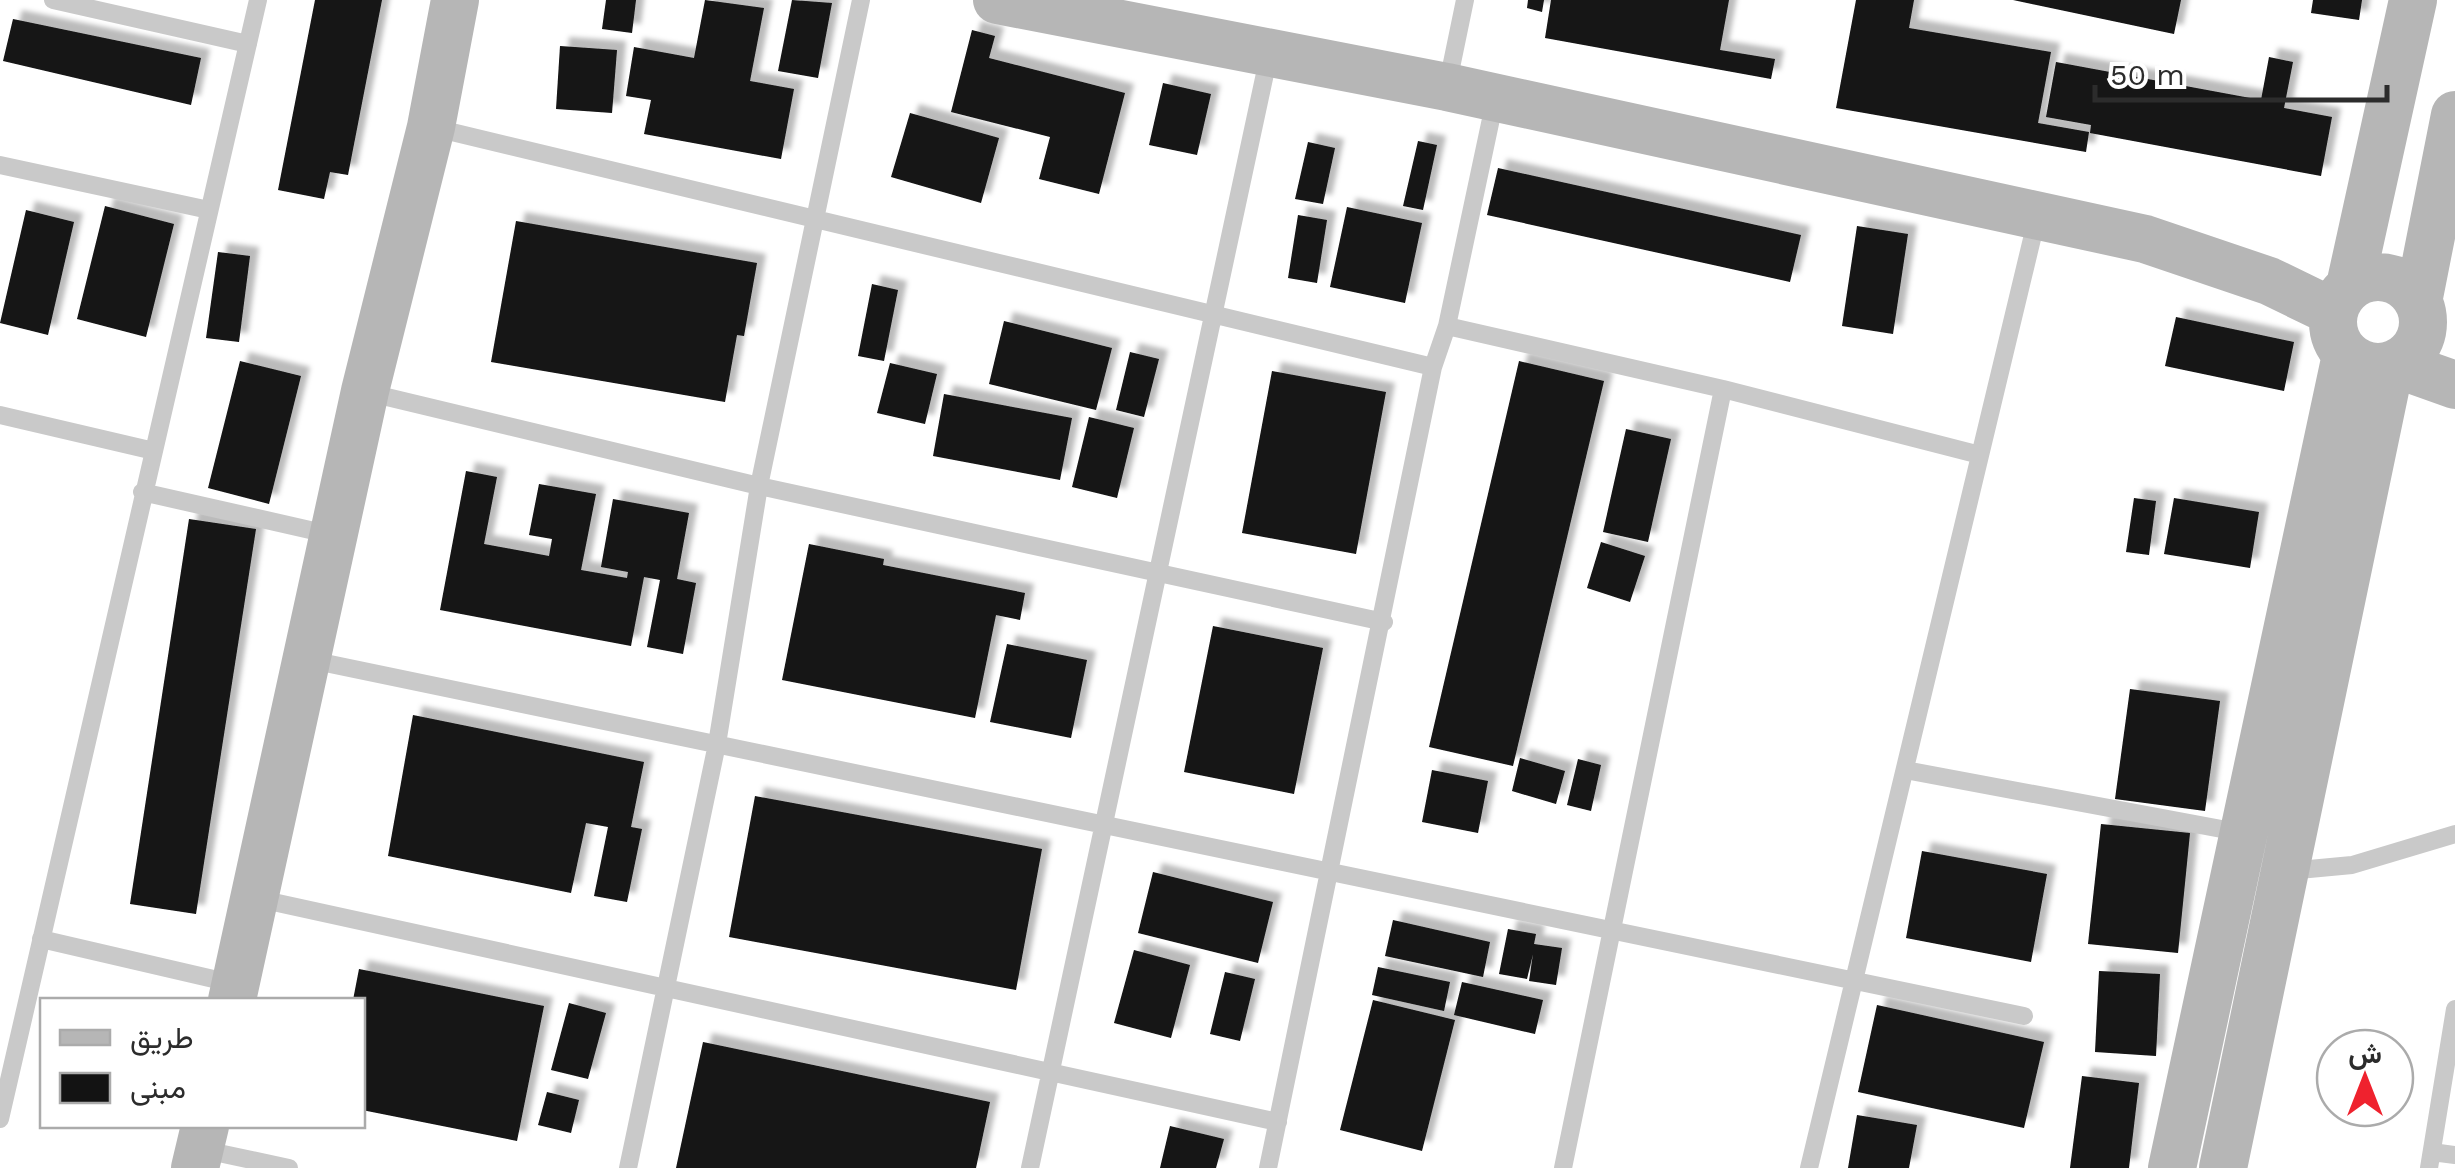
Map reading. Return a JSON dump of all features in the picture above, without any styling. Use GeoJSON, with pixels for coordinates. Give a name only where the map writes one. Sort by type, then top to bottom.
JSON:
{"type":"FeatureCollection","features":[{"type":"Feature","properties":{"kind":"street"},"geometry":{"type":"LineString","coordinates":[[233,992],[365,392],[431,127],[454,0]]}},
{"type":"Feature","properties":{"kind":"street"},"geometry":{"type":"LineString","coordinates":[[997,0],[1447,87],[2190,253],[2270,281],[2363,337],[2455,385]]}},
{"type":"Feature","properties":{"kind":"street"},"geometry":{"type":"LineString","coordinates":[[2412,0],[2363,337],[2288,871],[2225,1158],[2175,1152],[2363,337],[2364,279],[2396,280],[2432,319]]}},
{"type":"Feature","properties":{"kind":"street"},"geometry":{"type":"LineString","coordinates":[[2363,337],[2412,353],[2432,319],[2455,115]]}},
{"type":"Feature","properties":{"kind":"lane"},"geometry":{"type":"LineString","coordinates":[[53,0],[248,44]]}},
{"type":"Feature","properties":{"kind":"lane"},"geometry":{"type":"LineString","coordinates":[[0,1119],[258,0]]}},
{"type":"Feature","properties":{"kind":"lane"},"geometry":{"type":"LineString","coordinates":[[628,1168],[718,744],[759,486],[861,0]]}},
{"type":"Feature","properties":{"kind":"lane"},"geometry":{"type":"LineString","coordinates":[[1447,87],[1465,0]]}},
{"type":"Feature","properties":{"kind":"lane"},"geometry":{"type":"LineString","coordinates":[[1030,1168],[1269,55]]}},
{"type":"Feature","properties":{"kind":"lane"},"geometry":{"type":"LineString","coordinates":[[1268,1168],[1434,367],[1447,326],[1495,100]]}},
{"type":"Feature","properties":{"kind":"lane"},"geometry":{"type":"LineString","coordinates":[[431,127],[1434,367]]}},
{"type":"Feature","properties":{"kind":"lane"},"geometry":{"type":"LineString","coordinates":[[0,165],[210,210]]}},
{"type":"Feature","properties":{"kind":"lane"},"geometry":{"type":"LineString","coordinates":[[1809,1168],[2037,218]]}},
{"type":"Feature","properties":{"kind":"lane"},"geometry":{"type":"LineString","coordinates":[[1447,326],[1723,389],[1980,455]]}},
{"type":"Feature","properties":{"kind":"lane"},"geometry":{"type":"LineString","coordinates":[[1564,1168],[1723,389]]}},
{"type":"Feature","properties":{"kind":"lane"},"geometry":{"type":"LineString","coordinates":[[365,392],[759,486],[1384,622]]}},
{"type":"Feature","properties":{"kind":"lane"},"geometry":{"type":"LineString","coordinates":[[0,414],[154,451]]}},
{"type":"Feature","properties":{"kind":"lane"},"geometry":{"type":"LineString","coordinates":[[142,492],[334,535]]}},
{"type":"Feature","properties":{"kind":"lane"},"geometry":{"type":"LineString","coordinates":[[306,659],[2024,1016]]}},
{"type":"Feature","properties":{"kind":"lane"},"geometry":{"type":"LineString","coordinates":[[1904,770],[2246,834]]}},
{"type":"Feature","properties":{"kind":"lane"},"geometry":{"type":"LineString","coordinates":[[2288,871],[2352,865],[2455,834]]}},
{"type":"Feature","properties":{"kind":"lane"},"geometry":{"type":"LineString","coordinates":[[254,898],[1278,1122]]}},
{"type":"Feature","properties":{"kind":"lane"},"geometry":{"type":"LineString","coordinates":[[42,939],[233,992]]}},
{"type":"Feature","properties":{"kind":"lane"},"geometry":{"type":"LineString","coordinates":[[2455,1009],[2430,1160],[2455,1155]]}},
{"type":"Feature","properties":{"kind":"lane"},"geometry":{"type":"LineString","coordinates":[[200,1148],[289,1168]]}},
{"type":"Feature","properties":{"kind":"building"},"geometry":{"type":"Polygon","coordinates":[[[315,0],[382,0],[348,175],[330,172],[324,199],[278,190],[315,0]]]}},
{"type":"Feature","properties":{"kind":"building"},"geometry":{"type":"Polygon","coordinates":[[[606,0],[636,0],[632,33],[602,29],[606,0]]]}},
{"type":"Feature","properties":{"kind":"building"},"geometry":{"type":"Polygon","coordinates":[[[705,0],[764,8],[750,81],[794,89],[781,159],[644,134],[651,100],[626,96],[634,47],[694,58],[705,0]]]}},
{"type":"Feature","properties":{"kind":"building"},"geometry":{"type":"Polygon","coordinates":[[[792,0],[832,3],[818,78],[778,71],[792,0]]]}},
{"type":"Feature","properties":{"kind":"building"},"geometry":{"type":"Polygon","coordinates":[[[1528,0],[1544,0],[1542,12],[1527,8],[1528,0]]]}},
{"type":"Feature","properties":{"kind":"building"},"geometry":{"type":"Polygon","coordinates":[[[1551,0],[1729,0],[1720,50],[1775,59],[1771,79],[1545,38],[1551,0]]]}},
{"type":"Feature","properties":{"kind":"building"},"geometry":{"type":"Polygon","coordinates":[[[1856,0],[1914,0],[1909,28],[2051,52],[2038,123],[2089,132],[2086,152],[1836,108],[1856,0]]]}},
{"type":"Feature","properties":{"kind":"building"},"geometry":{"type":"Polygon","coordinates":[[[2013,0],[2181,0],[2174,34],[2013,0]]]}},
{"type":"Feature","properties":{"kind":"building"},"geometry":{"type":"Polygon","coordinates":[[[2313,0],[2362,0],[2359,20],[2311,13],[2313,0]]]}},
{"type":"Feature","properties":{"kind":"building"},"geometry":{"type":"Polygon","coordinates":[[[13,19],[201,58],[191,105],[3,61],[13,19]]]}},
{"type":"Feature","properties":{"kind":"building"},"geometry":{"type":"Polygon","coordinates":[[[972,30],[995,36],[989,58],[1125,93],[1099,194],[1039,179],[1050,137],[951,112],[972,30]]]}},
{"type":"Feature","properties":{"kind":"building"},"geometry":{"type":"Polygon","coordinates":[[[560,46],[617,50],[612,113],[556,109],[560,46]]]}},
{"type":"Feature","properties":{"kind":"building"},"geometry":{"type":"Polygon","coordinates":[[[2269,57],[2293,62],[2284,108],[2332,117],[2321,176],[2090,133],[2091,125],[2046,117],[2056,62],[2261,100],[2269,57]]]}},
{"type":"Feature","properties":{"kind":"building"},"geometry":{"type":"Polygon","coordinates":[[[1163,83],[1211,94],[1197,155],[1149,145],[1163,83]]]}},
{"type":"Feature","properties":{"kind":"building"},"geometry":{"type":"Polygon","coordinates":[[[910,113],[999,138],[981,203],[891,177],[910,113]]]}},
{"type":"Feature","properties":{"kind":"building"},"geometry":{"type":"Polygon","coordinates":[[[1418,141],[1437,145],[1423,210],[1403,206],[1418,141]]]}},
{"type":"Feature","properties":{"kind":"building"},"geometry":{"type":"Polygon","coordinates":[[[1308,142],[1335,148],[1323,204],[1295,199],[1308,142]]]}},
{"type":"Feature","properties":{"kind":"building"},"geometry":{"type":"Polygon","coordinates":[[[1498,168],[1801,235],[1790,282],[1487,215],[1498,168]]]}},
{"type":"Feature","properties":{"kind":"building"},"geometry":{"type":"Polygon","coordinates":[[[105,206],[174,224],[146,337],[77,319],[105,206]]]}},
{"type":"Feature","properties":{"kind":"building"},"geometry":{"type":"Polygon","coordinates":[[[1347,207],[1422,223],[1405,303],[1330,287],[1347,207]]]}},
{"type":"Feature","properties":{"kind":"building"},"geometry":{"type":"Polygon","coordinates":[[[26,210],[74,222],[48,335],[0,323],[26,210]]]}},
{"type":"Feature","properties":{"kind":"building"},"geometry":{"type":"Polygon","coordinates":[[[1298,215],[1327,220],[1317,283],[1288,278],[1298,215]]]}},
{"type":"Feature","properties":{"kind":"building"},"geometry":{"type":"Polygon","coordinates":[[[516,221],[757,263],[744,336],[737,335],[725,402],[491,362],[516,221]]]}},
{"type":"Feature","properties":{"kind":"building"},"geometry":{"type":"Polygon","coordinates":[[[1857,226],[1908,234],[1893,334],[1842,326],[1857,226]]]}},
{"type":"Feature","properties":{"kind":"building"},"geometry":{"type":"Polygon","coordinates":[[[218,252],[250,256],[239,342],[206,338],[218,252]]]}},
{"type":"Feature","properties":{"kind":"building"},"geometry":{"type":"Polygon","coordinates":[[[872,284],[898,290],[884,361],[858,356],[872,284]]]}},
{"type":"Feature","properties":{"kind":"building"},"geometry":{"type":"Polygon","coordinates":[[[2176,317],[2294,342],[2284,391],[2165,366],[2176,317]]]}},
{"type":"Feature","properties":{"kind":"building"},"geometry":{"type":"Polygon","coordinates":[[[1004,321],[1112,348],[1096,410],[989,384],[1004,321]]]}},
{"type":"Feature","properties":{"kind":"building"},"geometry":{"type":"Polygon","coordinates":[[[1130,352],[1159,359],[1144,417],[1116,410],[1130,352]]]}},
{"type":"Feature","properties":{"kind":"building"},"geometry":{"type":"Polygon","coordinates":[[[240,361],[301,376],[269,504],[208,488],[240,361]]]}},
{"type":"Feature","properties":{"kind":"building"},"geometry":{"type":"Polygon","coordinates":[[[1519,361],[1604,381],[1513,766],[1429,747],[1519,361]]]}},
{"type":"Feature","properties":{"kind":"building"},"geometry":{"type":"Polygon","coordinates":[[[890,363],[937,374],[925,424],[877,413],[890,363]]]}},
{"type":"Feature","properties":{"kind":"building"},"geometry":{"type":"Polygon","coordinates":[[[1272,371],[1386,392],[1356,554],[1242,533],[1272,371]]]}},
{"type":"Feature","properties":{"kind":"building"},"geometry":{"type":"Polygon","coordinates":[[[944,394],[1072,418],[1060,480],[933,456],[944,394]]]}},
{"type":"Feature","properties":{"kind":"building"},"geometry":{"type":"Polygon","coordinates":[[[1089,417],[1134,428],[1117,498],[1072,487],[1089,417]]]}},
{"type":"Feature","properties":{"kind":"building"},"geometry":{"type":"Polygon","coordinates":[[[1626,429],[1671,439],[1648,542],[1603,532],[1626,429]]]}},
{"type":"Feature","properties":{"kind":"building"},"geometry":{"type":"Polygon","coordinates":[[[466,471],[497,477],[484,544],[549,556],[552,539],[529,535],[539,484],[596,494],[581,570],[627,578],[628,572],[601,567],[613,499],[689,513],[677,579],[696,583],[683,654],[647,647],[660,580],[644,577],[631,646],[440,610],[466,471]]]}},
{"type":"Feature","properties":{"kind":"building"},"geometry":{"type":"Polygon","coordinates":[[[2134,498],[2156,501],[2149,555],[2126,552],[2134,498]]]}},
{"type":"Feature","properties":{"kind":"building"},"geometry":{"type":"Polygon","coordinates":[[[2174,498],[2259,512],[2250,568],[2164,554],[2174,498]]]}},
{"type":"Feature","properties":{"kind":"building"},"geometry":{"type":"Polygon","coordinates":[[[189,519],[256,529],[196,914],[130,904],[189,519]]]}},
{"type":"Feature","properties":{"kind":"building"},"geometry":{"type":"Polygon","coordinates":[[[1601,542],[1645,556],[1630,602],[1587,588],[1601,542]]]}},
{"type":"Feature","properties":{"kind":"building"},"geometry":{"type":"Polygon","coordinates":[[[809,544],[884,559],[883,565],[1025,593],[1020,620],[996,615],[975,718],[782,680],[809,544]]]}},
{"type":"Feature","properties":{"kind":"building"},"geometry":{"type":"Polygon","coordinates":[[[1213,626],[1323,648],[1294,794],[1184,772],[1213,626]]]}},
{"type":"Feature","properties":{"kind":"building"},"geometry":{"type":"Polygon","coordinates":[[[1007,644],[1087,660],[1071,738],[990,722],[1007,644]]]}},
{"type":"Feature","properties":{"kind":"building"},"geometry":{"type":"Polygon","coordinates":[[[2130,689],[2220,701],[2205,811],[2115,799],[2130,689]]]}},
{"type":"Feature","properties":{"kind":"building"},"geometry":{"type":"Polygon","coordinates":[[[413,715],[644,762],[631,827],[642,829],[627,902],[594,896],[608,827],[586,823],[571,893],[388,856],[413,715]]]}},
{"type":"Feature","properties":{"kind":"building"},"geometry":{"type":"Polygon","coordinates":[[[1520,758],[1565,771],[1556,804],[1512,791],[1520,758]]]}},
{"type":"Feature","properties":{"kind":"building"},"geometry":{"type":"Polygon","coordinates":[[[1578,759],[1601,765],[1591,811],[1567,805],[1578,759]]]}},
{"type":"Feature","properties":{"kind":"building"},"geometry":{"type":"Polygon","coordinates":[[[1432,770],[1488,781],[1478,833],[1422,822],[1432,770]]]}},
{"type":"Feature","properties":{"kind":"building"},"geometry":{"type":"Polygon","coordinates":[[[755,796],[1042,849],[1016,990],[729,937],[755,796]]]}},
{"type":"Feature","properties":{"kind":"building"},"geometry":{"type":"Polygon","coordinates":[[[2101,824],[2190,833],[2178,953],[2088,944],[2101,824]]]}},
{"type":"Feature","properties":{"kind":"building"},"geometry":{"type":"Polygon","coordinates":[[[1922,851],[2047,874],[2031,962],[1906,938],[1922,851]]]}},
{"type":"Feature","properties":{"kind":"building"},"geometry":{"type":"Polygon","coordinates":[[[1153,872],[1273,902],[1258,963],[1138,933],[1153,872]]]}},
{"type":"Feature","properties":{"kind":"building"},"geometry":{"type":"Polygon","coordinates":[[[1393,920],[1490,942],[1483,977],[1385,956],[1393,920]]]}},
{"type":"Feature","properties":{"kind":"building"},"geometry":{"type":"Polygon","coordinates":[[[1508,929],[1536,934],[1534,944],[1562,948],[1556,985],[1529,981],[1533,954],[1527,979],[1499,974],[1508,929]]]}},
{"type":"Feature","properties":{"kind":"building"},"geometry":{"type":"Polygon","coordinates":[[[1134,950],[1190,965],[1171,1038],[1114,1023],[1134,950]]]}},
{"type":"Feature","properties":{"kind":"building"},"geometry":{"type":"Polygon","coordinates":[[[1378,967],[1450,982],[1444,1011],[1372,995],[1378,967]]]}},
{"type":"Feature","properties":{"kind":"building"},"geometry":{"type":"Polygon","coordinates":[[[359,969],[544,1006],[517,1141],[365,1111],[365,998],[353,998],[359,969]]]}},
{"type":"Feature","properties":{"kind":"building"},"geometry":{"type":"Polygon","coordinates":[[[2099,971],[2160,974],[2156,1056],[2095,1052],[2099,971]]]}},
{"type":"Feature","properties":{"kind":"building"},"geometry":{"type":"Polygon","coordinates":[[[1225,972],[1255,979],[1240,1041],[1210,1034],[1225,972]]]}},
{"type":"Feature","properties":{"kind":"building"},"geometry":{"type":"Polygon","coordinates":[[[1462,982],[1543,1000],[1535,1034],[1454,1015],[1462,982]]]}},
{"type":"Feature","properties":{"kind":"building"},"geometry":{"type":"Polygon","coordinates":[[[1373,1000],[1455,1020],[1422,1151],[1340,1130],[1373,1000]]]}},
{"type":"Feature","properties":{"kind":"building"},"geometry":{"type":"Polygon","coordinates":[[[569,1003],[606,1013],[588,1079],[551,1070],[569,1003]]]}},
{"type":"Feature","properties":{"kind":"building"},"geometry":{"type":"Polygon","coordinates":[[[1877,1005],[2044,1042],[2024,1128],[1858,1092],[1877,1005]]]}},
{"type":"Feature","properties":{"kind":"building"},"geometry":{"type":"Polygon","coordinates":[[[703,1042],[990,1102],[976,1168],[676,1168],[703,1042]]]}},
{"type":"Feature","properties":{"kind":"building"},"geometry":{"type":"Polygon","coordinates":[[[2082,1076],[2139,1083],[2129,1168],[2070,1168],[2082,1076]]]}},
{"type":"Feature","properties":{"kind":"building"},"geometry":{"type":"Polygon","coordinates":[[[547,1092],[579,1100],[571,1133],[538,1125],[547,1092]]]}},
{"type":"Feature","properties":{"kind":"building"},"geometry":{"type":"Polygon","coordinates":[[[1857,1115],[1917,1125],[1909,1168],[1848,1168],[1857,1115]]]}},
{"type":"Feature","properties":{"kind":"building"},"geometry":{"type":"Polygon","coordinates":[[[1170,1126],[1224,1139],[1216,1168],[1160,1168],[1170,1126]]]}}]}
